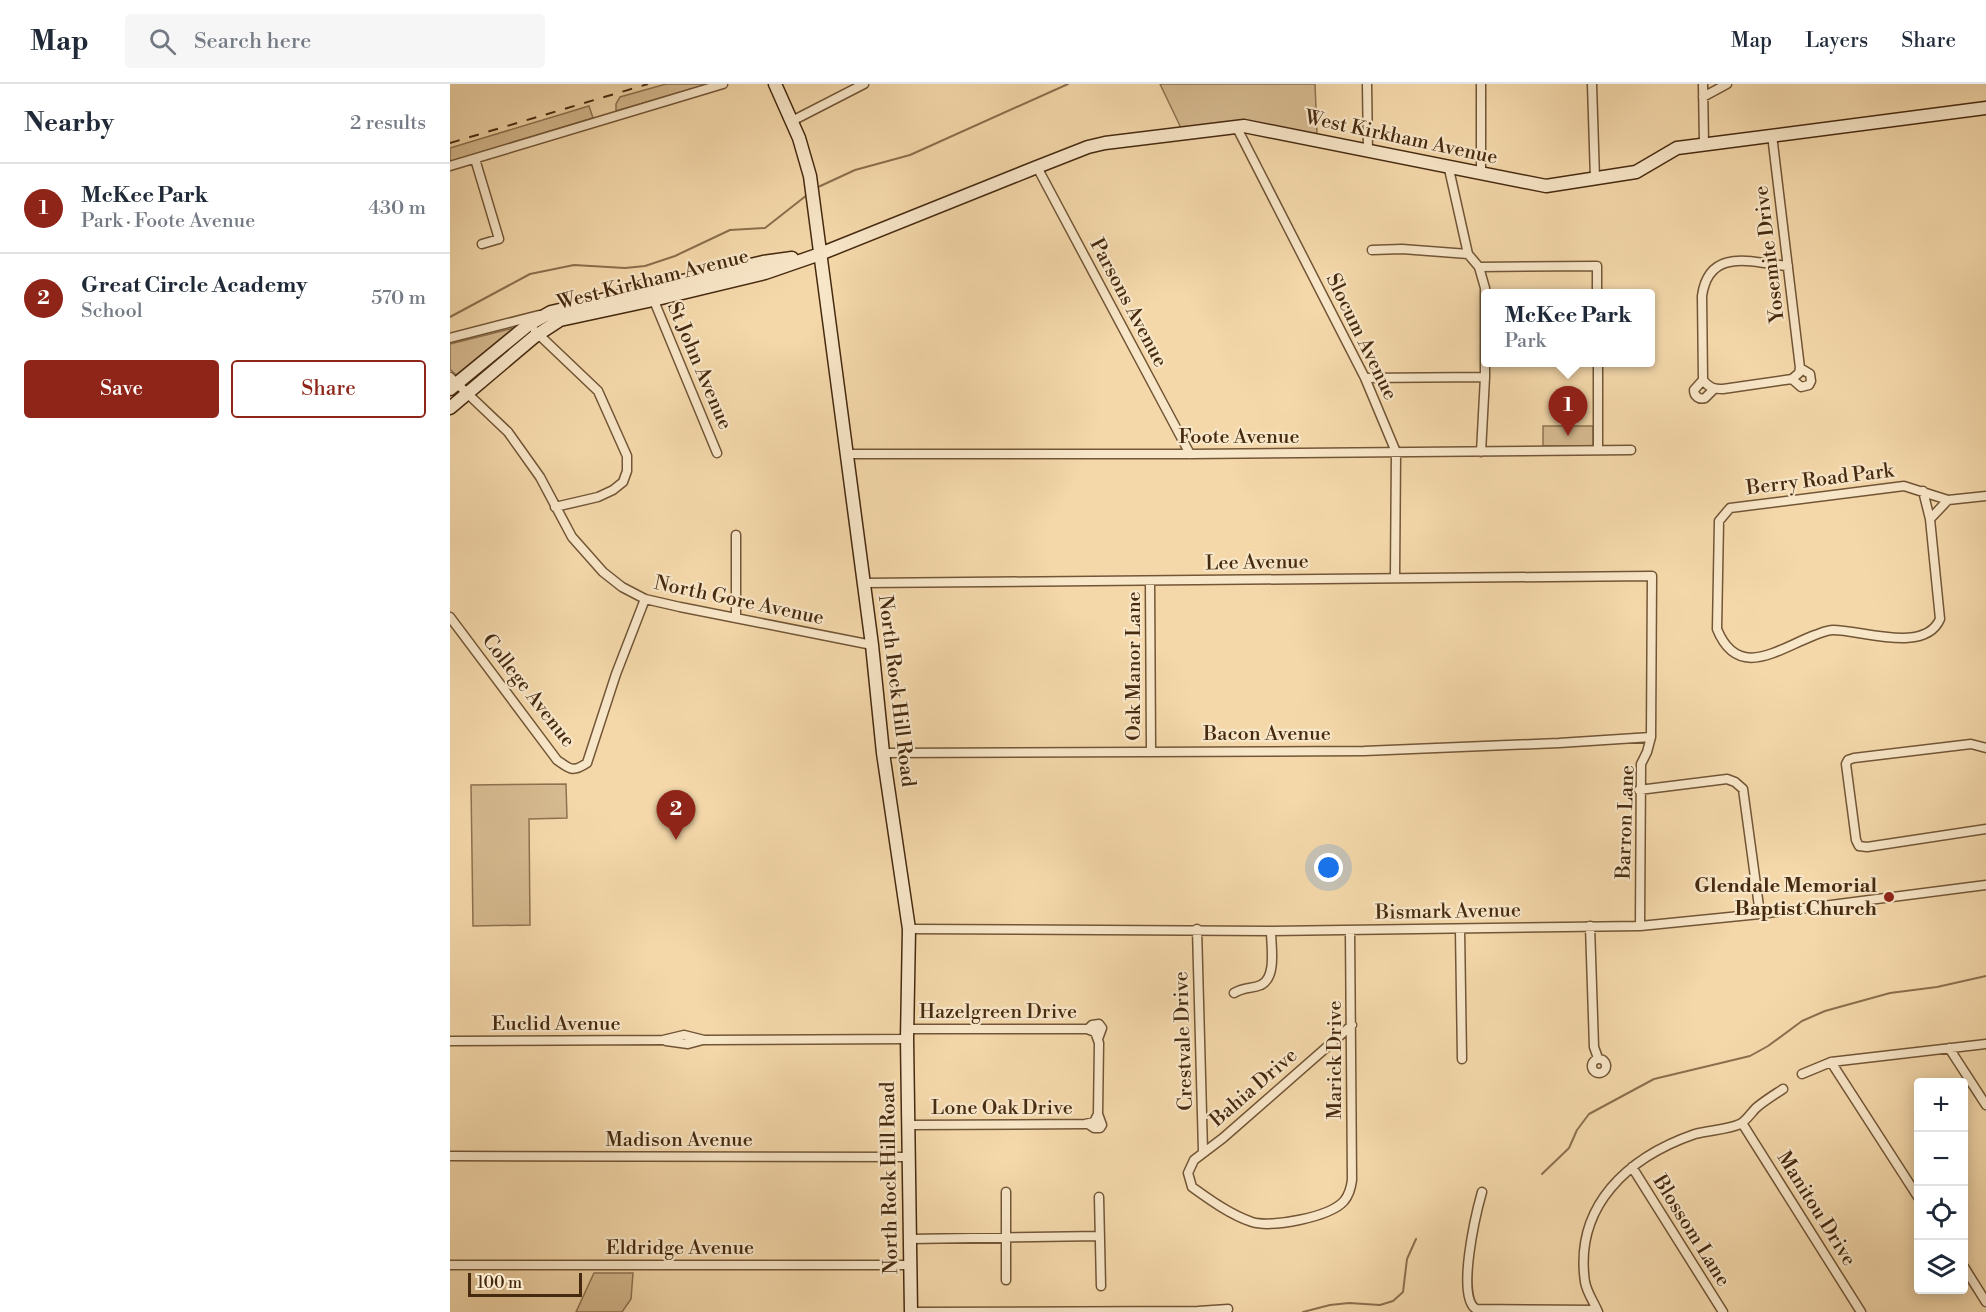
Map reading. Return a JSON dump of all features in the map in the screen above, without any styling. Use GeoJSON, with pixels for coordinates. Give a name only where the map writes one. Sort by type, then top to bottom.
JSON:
{"type":"FeatureCollection","features":[{"type":"Feature","properties":{"kind":"street"},"geometry":{"type":"LineString","coordinates":[[450,166],[723,84]]}},
{"type":"Feature","properties":{"kind":"street","name":"North Rock Hill Road"},"geometry":{"type":"LineString","coordinates":[[775,84],[804,150],[811,182],[872,645],[883,753],[909,929],[909,1265],[913,1312]]}},
{"type":"Feature","properties":{"kind":"street"},"geometry":{"type":"LineString","coordinates":[[792,121],[864,84]]}},
{"type":"Feature","properties":{"kind":"street"},"geometry":{"type":"LineString","coordinates":[[1367,84],[1368,151]]}},
{"type":"Feature","properties":{"kind":"street"},"geometry":{"type":"LineString","coordinates":[[1481,84],[1481,174]]}},
{"type":"Feature","properties":{"kind":"street"},"geometry":{"type":"LineString","coordinates":[[1593,84],[1595,179]]}},
{"type":"Feature","properties":{"kind":"street"},"geometry":{"type":"LineString","coordinates":[[1703,84],[1704,144]]}},
{"type":"Feature","properties":{"kind":"street"},"geometry":{"type":"LineString","coordinates":[[1703,97],[1727,84]]}},
{"type":"Feature","properties":{"kind":"street","name":"West Kirkham Avenue"},"geometry":{"type":"LineString","coordinates":[[450,408],[534,337],[560,320],[651,296],[763,262],[820,254],[1088,147],[1105,143],[1236,126],[1545,186],[1636,172],[1677,148],[1986,108]]}},
{"type":"Feature","properties":{"kind":"street","name":"Slocum Avenue"},"geometry":{"type":"LineString","coordinates":[[1236,126],[1365,378],[1396,452],[1395,578]]}},
{"type":"Feature","properties":{"kind":"street","name":"Yosemite Drive"},"geometry":{"type":"LineString","coordinates":[[1714,389],[1797,373],[1788,266],[1772,135]]}},
{"type":"Feature","properties":{"kind":"street"},"geometry":{"type":"LineString","coordinates":[[475,159],[499,239],[482,244]]}},
{"type":"Feature","properties":{"kind":"street","name":"Parsons Avenue"},"geometry":{"type":"LineString","coordinates":[[1037,167],[1190,454]]}},
{"type":"Feature","properties":{"kind":"street"},"geometry":{"type":"LineString","coordinates":[[1449,169],[1468,254],[1479,267],[1485,289]]}},
{"type":"Feature","properties":{"kind":"street"},"geometry":{"type":"LineString","coordinates":[[1372,250],[1402,249],[1468,254]]}},
{"type":"Feature","properties":{"kind":"street"},"geometry":{"type":"LineString","coordinates":[[1703,380],[1694,390],[1694,394],[1698,398],[1706,399],[1714,389],[1707,386],[1703,380],[1702,296],[1703,285],[1708,275],[1716,266],[1734,260],[1788,266]]}},
{"type":"Feature","properties":{"kind":"street"},"geometry":{"type":"LineString","coordinates":[[1479,267],[1597,266],[1597,289]]}},
{"type":"Feature","properties":{"kind":"street","name":"West Kirkham Avenue"},"geometry":{"type":"LineString","coordinates":[[452,383],[528,325],[551,312],[651,296]]}},
{"type":"Feature","properties":{"kind":"street","name":"St John Avenue"},"geometry":{"type":"LineString","coordinates":[[651,296],[717,453]]}},
{"type":"Feature","properties":{"kind":"street"},"geometry":{"type":"LineString","coordinates":[[450,338],[551,312]]}},
{"type":"Feature","properties":{"kind":"street"},"geometry":{"type":"LineString","coordinates":[[528,325],[598,391],[627,456],[627,471],[623,482],[613,490],[598,497],[555,507]]}},
{"type":"Feature","properties":{"kind":"street"},"geometry":{"type":"LineString","coordinates":[[1481,452],[1485,367]]}},
{"type":"Feature","properties":{"kind":"street"},"geometry":{"type":"LineString","coordinates":[[1598,367],[1598,450]]}},
{"type":"Feature","properties":{"kind":"street"},"geometry":{"type":"LineString","coordinates":[[1365,378],[1485,377]]}},
{"type":"Feature","properties":{"kind":"street","name":"North Gore Avenue"},"geometry":{"type":"LineString","coordinates":[[452,383],[508,432],[540,477],[572,537],[603,572],[622,587],[645,599],[872,645]]}},
{"type":"Feature","properties":{"kind":"street","name":"Foote Avenue"},"geometry":{"type":"LineString","coordinates":[[847,454],[1631,450]]}},
{"type":"Feature","properties":{"kind":"street","name":"Berry Road Park"},"geometry":{"type":"LineString","coordinates":[[1923,490],[1930,519],[1940,619],[1936,628],[1931,632],[1911,638],[1830,630],[1758,657],[1739,656],[1729,651],[1717,629],[1719,520],[1730,508],[1904,486],[1923,490],[1948,500],[1986,496]]}},
{"type":"Feature","properties":{"kind":"street"},"geometry":{"type":"LineString","coordinates":[[1930,519],[1948,500]]}},
{"type":"Feature","properties":{"kind":"street"},"geometry":{"type":"LineString","coordinates":[[736,535],[736,618]]}},
{"type":"Feature","properties":{"kind":"street","name":"Lee Avenue"},"geometry":{"type":"LineString","coordinates":[[863,583],[1652,576]]}},
{"type":"Feature","properties":{"kind":"street","name":"Barron Lane"},"geometry":{"type":"LineString","coordinates":[[1640,926],[1639,790],[1641,764],[1651,737],[1652,576]]}},
{"type":"Feature","properties":{"kind":"street","name":"Oak Manor Lane"},"geometry":{"type":"LineString","coordinates":[[1150,580],[1151,750]]}},
{"type":"Feature","properties":{"kind":"street","name":"College Avenue"},"geometry":{"type":"LineString","coordinates":[[450,617],[557,760],[570,769],[578,770],[587,763],[616,674],[645,599]]}},
{"type":"Feature","properties":{"kind":"street","name":"Bacon Avenue"},"geometry":{"type":"LineString","coordinates":[[883,753],[1151,750],[1364,751],[1651,737]]}},
{"type":"Feature","properties":{"kind":"street"},"geometry":{"type":"LineString","coordinates":[[1986,748],[1971,744],[1854,758],[1848,760],[1846,764],[1856,840],[1859,846],[1867,847],[1986,829]]}},
{"type":"Feature","properties":{"kind":"street"},"geometry":{"type":"LineString","coordinates":[[1639,790],[1727,780],[1735,782],[1743,789],[1760,914]]}},
{"type":"Feature","properties":{"kind":"street","name":"Bismark Avenue"},"geometry":{"type":"LineString","coordinates":[[909,929],[1271,931],[1640,926],[1760,914],[1986,885]]}},
{"type":"Feature","properties":{"kind":"street"},"geometry":{"type":"LineString","coordinates":[[1590,926],[1594,1047],[1598,1058]]}},
{"type":"Feature","properties":{"kind":"street","name":"Crestvale Drive"},"geometry":{"type":"LineString","coordinates":[[1197,929],[1203,1151]]}},
{"type":"Feature","properties":{"kind":"street"},"geometry":{"type":"LineString","coordinates":[[1460,929],[1462,1059]]}},
{"type":"Feature","properties":{"kind":"street","name":"Marick Drive"},"geometry":{"type":"LineString","coordinates":[[1203,1151],[1194,1160],[1188,1173],[1192,1187],[1254,1222],[1269,1225],[1322,1214],[1334,1210],[1344,1201],[1352,1180],[1350,930]]}},
{"type":"Feature","properties":{"kind":"street"},"geometry":{"type":"LineString","coordinates":[[1234,993],[1241,988],[1258,986],[1266,982],[1271,973],[1271,931]]}},
{"type":"Feature","properties":{"kind":"street","name":"Bahia Drive"},"geometry":{"type":"LineString","coordinates":[[1203,1151],[1223,1138],[1352,1025]]}},
{"type":"Feature","properties":{"kind":"street","name":"Hazelgreen Drive"},"geometry":{"type":"LineString","coordinates":[[908,1034],[1094,1034],[1093,1120]]}},
{"type":"Feature","properties":{"kind":"street","name":"Euclid Avenue"},"geometry":{"type":"LineString","coordinates":[[450,1041],[663,1040],[683,1044],[704,1040],[908,1034]]}},
{"type":"Feature","properties":{"kind":"street"},"geometry":{"type":"LineString","coordinates":[[1802,1074],[1832,1062],[1986,1044]]}},
{"type":"Feature","properties":{"kind":"street"},"geometry":{"type":"LineString","coordinates":[[1949,1048],[1986,1105]]}},
{"type":"Feature","properties":{"kind":"street"},"geometry":{"type":"LineString","coordinates":[[1832,1062],[1914,1191]]}},
{"type":"Feature","properties":{"kind":"street"},"geometry":{"type":"LineString","coordinates":[[1482,1192],[1469,1249],[1467,1299],[1469,1304],[1476,1309],[1597,1311],[1586,1285],[1584,1244],[1599,1204],[1612,1185],[1632,1167],[1667,1146],[1696,1134],[1742,1124],[1757,1107],[1783,1089]]}},
{"type":"Feature","properties":{"kind":"street","name":"Lone Oak Drive"},"geometry":{"type":"LineString","coordinates":[[909,1125],[1093,1120]]}},
{"type":"Feature","properties":{"kind":"street","name":"Manitou Drive"},"geometry":{"type":"LineString","coordinates":[[1742,1124],[1861,1312]]}},
{"type":"Feature","properties":{"kind":"street","name":"Madison Avenue"},"geometry":{"type":"LineString","coordinates":[[450,1156],[909,1157]]}},
{"type":"Feature","properties":{"kind":"street","name":"Blossom Lane"},"geometry":{"type":"LineString","coordinates":[[1632,1167],[1723,1312]]}},
{"type":"Feature","properties":{"kind":"street"},"geometry":{"type":"LineString","coordinates":[[1006,1192],[1006,1280]]}},
{"type":"Feature","properties":{"kind":"street"},"geometry":{"type":"LineString","coordinates":[[1099,1197],[1101,1286]]}},
{"type":"Feature","properties":{"kind":"street"},"geometry":{"type":"LineString","coordinates":[[910,1239],[1100,1236]]}},
{"type":"Feature","properties":{"kind":"street","name":"Eldridge Avenue"},"geometry":{"type":"LineString","coordinates":[[450,1265],[909,1265]]}},
{"type":"Feature","properties":{"kind":"street"},"geometry":{"type":"LineString","coordinates":[[1968,1273],[1986,1302]]}},
{"type":"Feature","properties":{"kind":"street"},"geometry":{"type":"LineString","coordinates":[[913,1312],[1228,1309]]}},
{"type":"Feature","properties":{"kind":"shaded area"},"geometry":{"type":"Polygon","coordinates":[[[666,84],[708,84],[616,111],[616,104],[620,97],[666,84]]]}},
{"type":"Feature","properties":{"kind":"shaded area"},"geometry":{"type":"Polygon","coordinates":[[[1160,84],[1315,84],[1317,134],[1241,121],[1181,128],[1160,84]]]}},
{"type":"Feature","properties":{"kind":"shaded area"},"geometry":{"type":"Polygon","coordinates":[[[589,106],[593,118],[450,162],[450,148],[589,106]]]}},
{"type":"Feature","properties":{"kind":"shaded area"},"geometry":{"type":"Polygon","coordinates":[[[514,328],[456,375],[450,369],[450,344],[514,328]]]}},
{"type":"Feature","properties":{"kind":"shaded area"},"geometry":{"type":"Polygon","coordinates":[[[1543,426],[1593,426],[1593,446],[1543,446],[1543,426]]]}},
{"type":"Feature","properties":{"kind":"shaded area"},"geometry":{"type":"Polygon","coordinates":[[[566,784],[567,818],[529,819],[530,925],[473,926],[471,785],[566,784]]]}},
{"type":"Feature","properties":{"kind":"shaded area"},"geometry":{"type":"Polygon","coordinates":[[[594,1273],[633,1273],[631,1299],[622,1312],[576,1312],[594,1273]]]}},
{"type":"Feature","properties":{"kind":"waterway"},"geometry":{"type":"LineString","coordinates":[[816,188],[855,170],[910,155],[1068,84]]}},
{"type":"Feature","properties":{"kind":"waterway"},"geometry":{"type":"LineString","coordinates":[[450,317],[530,274],[574,265],[625,268],[645,266],[675,256],[730,230],[765,228],[807,195]]}},
{"type":"Feature","properties":{"kind":"waterway"},"geometry":{"type":"LineString","coordinates":[[1542,1174],[1569,1148],[1577,1130],[1589,1114],[1654,1079],[1750,1056],[1802,1021],[1825,1011],[1890,993],[1937,987],[1986,976]]}},
{"type":"Feature","properties":{"kind":"waterway"},"geometry":{"type":"LineString","coordinates":[[1303,1312],[1330,1305],[1349,1303],[1380,1305],[1393,1301],[1403,1292],[1407,1259],[1416,1239]]}},
{"type":"Feature","properties":{"kind":"railway"},"geometry":{"type":"LineString","coordinates":[[450,143],[648,84]]}},
{"type":"Feature","properties":{"kind":"place","name":"McKee Park"},"geometry":{"type":"Point","coordinates":[1568,436]}},
{"type":"Feature","properties":{"kind":"place","name":"Great Circle Academy"},"geometry":{"type":"Point","coordinates":[676,840]}},
{"type":"Feature","properties":{"kind":"place","name":"Glendale Memorial Baptist Church"},"geometry":{"type":"Point","coordinates":[1889,897]}}]}
